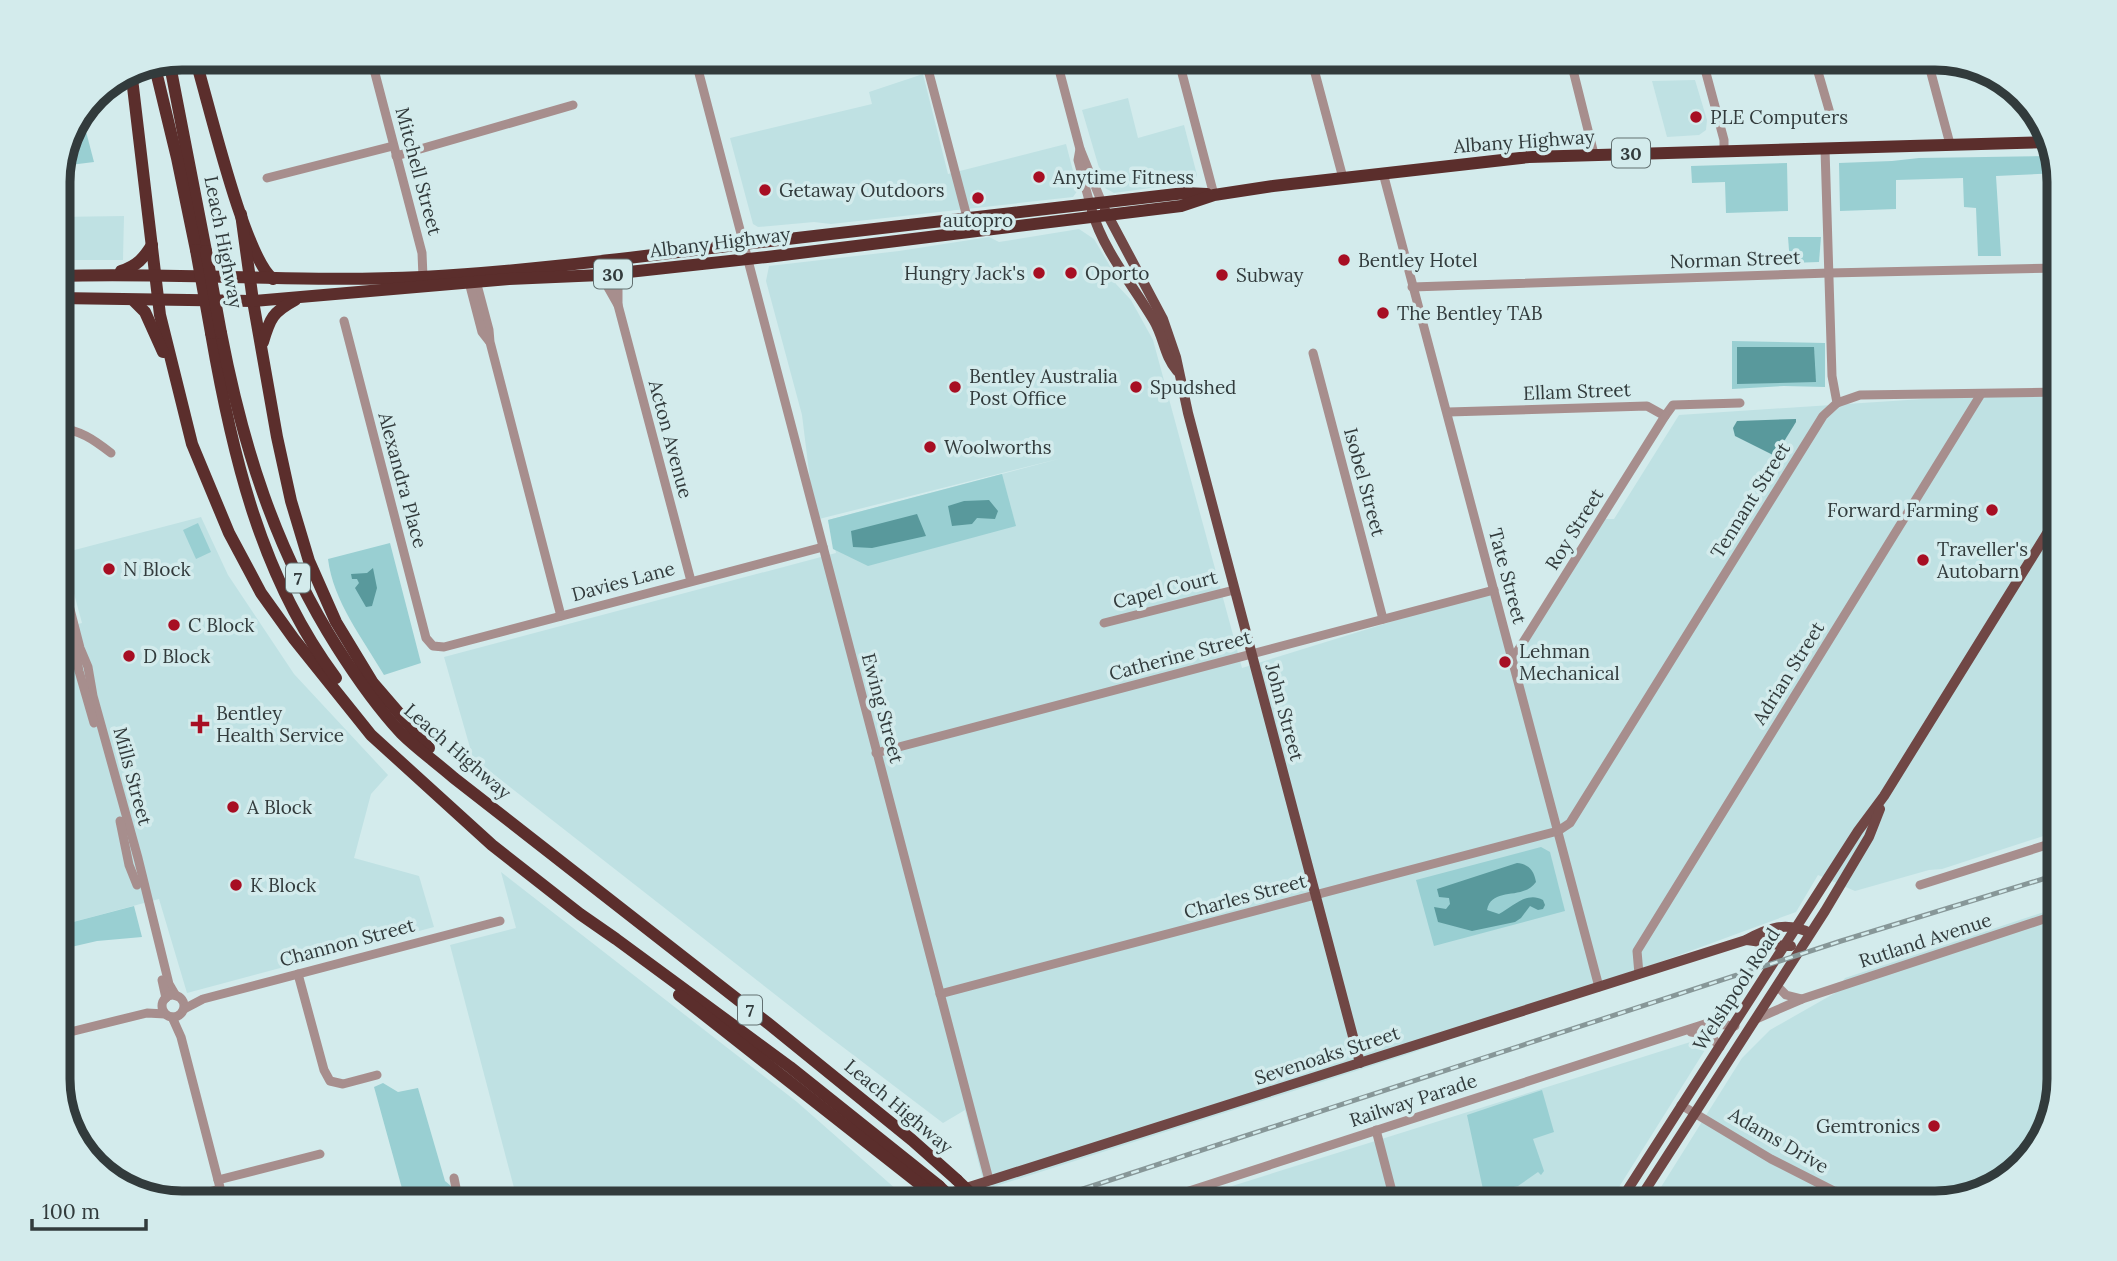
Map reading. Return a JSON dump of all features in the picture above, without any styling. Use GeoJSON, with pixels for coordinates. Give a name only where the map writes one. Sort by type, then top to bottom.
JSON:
{"type":"FeatureCollection","features":[{"type":"Feature","properties":{"kind":"highway"},"geometry":{"type":"LineString","coordinates":[[199,70],[241,214],[262,267],[273,279]]}},
{"type":"Feature","properties":{"kind":"highway","name":"Leach Highway"},"geometry":{"type":"LineString","coordinates":[[171,71],[216,333],[251,463],[280,540],[308,597],[355,674],[404,735],[454,778],[769,1024],[912,1140],[968,1191]]}},
{"type":"Feature","properties":{"kind":"highway","name":"Leach Highway"},"geometry":{"type":"LineString","coordinates":[[156,73],[201,251]]}},
{"type":"Feature","properties":{"kind":"highway"},"geometry":{"type":"LineString","coordinates":[[132,82],[158,301],[192,444],[207,484],[261,593],[362,724],[399,762]]}},
{"type":"Feature","properties":{"kind":"highway","name":"Albany Highway"},"geometry":{"type":"LineString","coordinates":[[70,276],[155,275],[273,279],[430,276],[745,244],[967,217],[1181,206],[1214,195],[1529,156],[2039,142]]}},
{"type":"Feature","properties":{"kind":"highway","name":"Albany Highway"},"geometry":{"type":"LineString","coordinates":[[70,298],[253,301],[473,282],[601,275],[748,259],[1098,209]]}},
{"type":"Feature","properties":{"kind":"highway"},"geometry":{"type":"LineString","coordinates":[[241,214],[253,301],[291,501],[309,561],[331,610],[373,683],[454,778]]}},
{"type":"Feature","properties":{"kind":"highway"},"geometry":{"type":"LineString","coordinates":[[111,275],[132,268],[152,245]]}},
{"type":"Feature","properties":{"kind":"highway"},"geometry":{"type":"LineString","coordinates":[[262,345],[270,320],[278,309],[298,298]]}},
{"type":"Feature","properties":{"kind":"highway"},"geometry":{"type":"LineString","coordinates":[[133,300],[145,312],[173,371]]}},
{"type":"Feature","properties":{"kind":"highway","name":"7"},"geometry":{"type":"LineString","coordinates":[[216,333],[225,416],[262,542],[318,655],[399,762],[492,845],[580,914],[825,1095],[939,1191]]}},
{"type":"Feature","properties":{"kind":"highway"},"geometry":{"type":"LineString","coordinates":[[492,845],[733,1038],[913,1178],[933,1187],[935,1191]]}},
{"type":"Feature","properties":{"kind":"highway"},"geometry":{"type":"LineString","coordinates":[[825,1095],[913,1178]]}},
{"type":"Feature","properties":{"kind":"main road","name":"John Street"},"geometry":{"type":"LineString","coordinates":[[1098,209],[1110,253],[1156,324],[1168,361],[1177,371],[1360,1063]]}},
{"type":"Feature","properties":{"kind":"main road","name":"Welshpool Road"},"geometry":{"type":"LineString","coordinates":[[1627,1191],[1858,831],[1884,796],[2047,537]]}},
{"type":"Feature","properties":{"kind":"main road","name":"Welshpool Road"},"geometry":{"type":"LineString","coordinates":[[1645,1191],[1869,837],[1884,796]]}},
{"type":"Feature","properties":{"kind":"main road","name":"Sevenoaks Street"},"geometry":{"type":"LineString","coordinates":[[956,1191],[1746,940],[1761,932],[1785,925],[1798,927]]}},
{"type":"Feature","properties":{"kind":"main road"},"geometry":{"type":"LineString","coordinates":[[1798,927],[1807,938]]}},
{"type":"Feature","properties":{"kind":"main road","name":"Sevenoaks Street"},"geometry":{"type":"LineString","coordinates":[[1746,940],[1776,943],[1785,947],[1807,938]]}},
{"type":"Feature","properties":{"kind":"street","name":"Mitchell Street"},"geometry":{"type":"LineString","coordinates":[[373,70],[430,276]]}},
{"type":"Feature","properties":{"kind":"street","name":"Ewing Street"},"geometry":{"type":"LineString","coordinates":[[698,70],[989,1180]]}},
{"type":"Feature","properties":{"kind":"street"},"geometry":{"type":"LineString","coordinates":[[928,70],[967,217]]}},
{"type":"Feature","properties":{"kind":"street"},"geometry":{"type":"LineString","coordinates":[[1059,70],[1080,149],[1078,160],[1098,209]]}},
{"type":"Feature","properties":{"kind":"street"},"geometry":{"type":"LineString","coordinates":[[1181,70],[1214,195]]}},
{"type":"Feature","properties":{"kind":"street"},"geometry":{"type":"LineString","coordinates":[[1314,70],[1343,178]]}},
{"type":"Feature","properties":{"kind":"street"},"geometry":{"type":"LineString","coordinates":[[1573,70],[1594,154]]}},
{"type":"Feature","properties":{"kind":"street"},"geometry":{"type":"LineString","coordinates":[[1705,70],[1724,140],[1724,152]]}},
{"type":"Feature","properties":{"kind":"street"},"geometry":{"type":"LineString","coordinates":[[1817,70],[1832,120]]}},
{"type":"Feature","properties":{"kind":"street"},"geometry":{"type":"LineString","coordinates":[[1930,70],[1950,144]]}},
{"type":"Feature","properties":{"kind":"street"},"geometry":{"type":"LineString","coordinates":[[267,178],[395,151],[573,105]]}},
{"type":"Feature","properties":{"kind":"street"},"geometry":{"type":"LineString","coordinates":[[1825,149],[1832,376],[1837,403],[1860,395],[2047,392]]}},
{"type":"Feature","properties":{"kind":"street","name":"Tate Street"},"geometry":{"type":"LineString","coordinates":[[1383,173],[1599,987]]}},
{"type":"Feature","properties":{"kind":"street","name":"Norman Street"},"geometry":{"type":"LineString","coordinates":[[1412,287],[2047,268]]}},
{"type":"Feature","properties":{"kind":"street","name":"Acton Avenue"},"geometry":{"type":"LineString","coordinates":[[618,273],[618,305]]}},
{"type":"Feature","properties":{"kind":"street","name":"Acton Avenue"},"geometry":{"type":"LineString","coordinates":[[601,275],[618,305],[691,581]]}},
{"type":"Feature","properties":{"kind":"street"},"geometry":{"type":"LineString","coordinates":[[473,282],[561,616]]}},
{"type":"Feature","properties":{"kind":"street","name":"Alexandra Place"},"geometry":{"type":"LineString","coordinates":[[344,321],[426,638],[433,646]]}},
{"type":"Feature","properties":{"kind":"street","name":"Isobel Street"},"geometry":{"type":"LineString","coordinates":[[1314,353],[1383,619]]}},
{"type":"Feature","properties":{"kind":"street","name":"Adrian Street"},"geometry":{"type":"LineString","coordinates":[[1639,974],[1637,951],[1981,394]]}},
{"type":"Feature","properties":{"kind":"street"},"geometry":{"type":"LineString","coordinates":[[1665,416],[1673,405],[1740,403]]}},
{"type":"Feature","properties":{"kind":"street","name":"Tennant Street"},"geometry":{"type":"LineString","coordinates":[[1558,831],[1570,823],[1823,416],[1837,403]]}},
{"type":"Feature","properties":{"kind":"street","name":"Ellam Street"},"geometry":{"type":"LineString","coordinates":[[1448,412],[1647,406],[1665,416]]}},
{"type":"Feature","properties":{"kind":"street","name":"Roy Street"},"geometry":{"type":"LineString","coordinates":[[1513,660],[1665,416]]}},
{"type":"Feature","properties":{"kind":"street"},"geometry":{"type":"LineString","coordinates":[[70,429],[89,436],[111,453]]}},
{"type":"Feature","properties":{"kind":"street","name":"Davies Lane"},"geometry":{"type":"LineString","coordinates":[[433,646],[444,647],[823,547]]}},
{"type":"Feature","properties":{"kind":"street","name":"Capel Court"},"geometry":{"type":"LineString","coordinates":[[1104,623],[1234,590]]}},
{"type":"Feature","properties":{"kind":"street","name":"Catherine Street"},"geometry":{"type":"LineString","coordinates":[[876,752],[1494,590]]}},
{"type":"Feature","properties":{"kind":"street","name":"Mills Street"},"geometry":{"type":"LineString","coordinates":[[70,610],[88,667],[91,687],[138,858],[173,1006]]}},
{"type":"Feature","properties":{"kind":"street","name":"Mills Street"},"geometry":{"type":"LineString","coordinates":[[70,634],[128,851],[129,865],[173,1006],[221,1191]]}},
{"type":"Feature","properties":{"kind":"street","name":"Charles Street"},"geometry":{"type":"LineString","coordinates":[[940,994],[1558,831]]}},
{"type":"Feature","properties":{"kind":"street"},"geometry":{"type":"LineString","coordinates":[[1920,885],[2047,845]]}},
{"type":"Feature","properties":{"kind":"street","name":"Rutland Avenue"},"geometry":{"type":"LineString","coordinates":[[1756,1019],[1802,999],[2047,918]]}},
{"type":"Feature","properties":{"kind":"street","name":"Channon Street"},"geometry":{"type":"LineString","coordinates":[[70,1033],[500,921]]}},
{"type":"Feature","properties":{"kind":"street"},"geometry":{"type":"LineString","coordinates":[[298,974],[324,1070],[330,1081],[343,1084],[376,1075]]}},
{"type":"Feature","properties":{"kind":"street"},"geometry":{"type":"LineString","coordinates":[[1777,986],[1786,995],[1802,999]]}},
{"type":"Feature","properties":{"kind":"street","name":"Railway Parade"},"geometry":{"type":"LineString","coordinates":[[1189,1191],[1714,1023],[1735,1026]]}},
{"type":"Feature","properties":{"kind":"street"},"geometry":{"type":"LineString","coordinates":[[1686,1032],[1705,1032],[1714,1037],[1720,1047]]}},
{"type":"Feature","properties":{"kind":"street","name":"Adams Drive"},"geometry":{"type":"LineString","coordinates":[[1681,1105],[1771,1159],[1834,1191]]}},
{"type":"Feature","properties":{"kind":"street"},"geometry":{"type":"LineString","coordinates":[[1376,1130],[1392,1191]]}},
{"type":"Feature","properties":{"kind":"street"},"geometry":{"type":"LineString","coordinates":[[202,1191],[320,1154]]}},
{"type":"Feature","properties":{"kind":"street"},"geometry":{"type":"LineString","coordinates":[[454,1178],[457,1191]]}},
{"type":"Feature","properties":{"kind":"shaded area"},"geometry":{"type":"Polygon","coordinates":[[[923,74],[948,174],[1066,144],[1078,190],[1073,197],[831,224],[814,222],[758,227],[753,224],[730,138],[872,104],[869,92],[923,74]]]}},
{"type":"Feature","properties":{"kind":"shaded area"},"geometry":{"type":"Polygon","coordinates":[[[1695,80],[1707,120],[1706,130],[1699,135],[1667,137],[1652,81],[1695,80]]]}},
{"type":"Feature","properties":{"kind":"shaded area"},"geometry":{"type":"Polygon","coordinates":[[[1128,98],[1138,138],[1184,125],[1197,175],[1194,182],[1114,193],[1105,188],[1082,110],[1128,98]]]}},
{"type":"Feature","properties":{"kind":"shaded area"},"geometry":{"type":"Polygon","coordinates":[[[85,128],[94,162],[72,165],[85,128]]]}},
{"type":"Feature","properties":{"kind":"shaded area"},"geometry":{"type":"Polygon","coordinates":[[[2044,156],[2047,174],[1996,176],[2001,256],[1978,256],[1976,208],[1964,207],[1963,178],[1896,180],[1896,209],[1840,211],[1839,163],[1919,158],[2044,156]]]}},
{"type":"Feature","properties":{"kind":"shaded area"},"geometry":{"type":"Polygon","coordinates":[[[1787,163],[1788,211],[1726,213],[1725,182],[1692,183],[1691,166],[1787,163]]]}},
{"type":"Feature","properties":{"kind":"shaded area"},"geometry":{"type":"Polygon","coordinates":[[[124,216],[123,260],[70,260],[70,217],[124,216]]]}},
{"type":"Feature","properties":{"kind":"shaded area"},"geometry":{"type":"Polygon","coordinates":[[[1079,229],[1094,239],[1117,278],[1116,284],[1131,300],[1153,340],[1242,668],[1494,590],[1512,659],[1601,519],[1614,519],[1679,415],[2047,391],[2047,835],[1942,869],[1929,870],[1855,891],[1818,875],[1796,912],[1412,1053],[993,1187],[982,1176],[965,1110],[943,1123],[473,758],[444,657],[836,553],[828,520],[1062,458],[815,520],[802,415],[766,281],[769,266],[899,251],[989,237],[999,242],[1079,229]]]}},
{"type":"Feature","properties":{"kind":"shaded area"},"geometry":{"type":"Polygon","coordinates":[[[1788,237],[1821,237],[1819,262],[1790,263],[1788,237]]]}},
{"type":"Feature","properties":{"kind":"shaded area"},"geometry":{"type":"Polygon","coordinates":[[[1732,341],[1825,343],[1825,387],[1732,389],[1732,341]]]}},
{"type":"Feature","properties":{"kind":"shaded area"},"geometry":{"type":"Polygon","coordinates":[[[1737,347],[1814,347],[1816,382],[1737,384],[1737,347]]]}},
{"type":"Feature","properties":{"kind":"shaded area"},"geometry":{"type":"Polygon","coordinates":[[[1796,419],[1775,456],[1735,436],[1733,428],[1737,421],[1796,419]]]}},
{"type":"Feature","properties":{"kind":"shaded area"},"geometry":{"type":"Polygon","coordinates":[[[1002,474],[1016,526],[868,566],[833,549],[828,520],[1002,474]]]}},
{"type":"Feature","properties":{"kind":"shaded area"},"geometry":{"type":"Polygon","coordinates":[[[989,500],[998,511],[995,519],[977,518],[972,524],[952,526],[948,506],[964,501],[989,500]]]}},
{"type":"Feature","properties":{"kind":"shaded area"},"geometry":{"type":"Polygon","coordinates":[[[917,514],[926,536],[872,548],[853,547],[851,531],[917,514]]]}},
{"type":"Feature","properties":{"kind":"shaded area","name":"Bentley Health Service"},"geometry":{"type":"Polygon","coordinates":[[[201,517],[228,575],[294,674],[388,775],[371,794],[354,858],[419,876],[434,927],[187,993],[159,899],[70,923],[70,626],[82,623],[70,579],[70,551],[201,517]]]}},
{"type":"Feature","properties":{"kind":"shaded area"},"geometry":{"type":"Polygon","coordinates":[[[198,523],[211,552],[196,559],[183,530],[198,523]]]}},
{"type":"Feature","properties":{"kind":"shaded area"},"geometry":{"type":"Polygon","coordinates":[[[390,543],[421,663],[384,675],[342,605],[328,559],[390,543]]]}},
{"type":"Feature","properties":{"kind":"shaded area"},"geometry":{"type":"Polygon","coordinates":[[[373,568],[377,588],[372,606],[366,607],[355,588],[359,583],[357,579],[352,579],[351,574],[367,573],[373,568]]]}},
{"type":"Feature","properties":{"kind":"shaded area"},"geometry":{"type":"Polygon","coordinates":[[[1541,847],[1550,852],[1565,911],[1434,946],[1416,880],[1541,847]]]}},
{"type":"Feature","properties":{"kind":"shaded area"},"geometry":{"type":"Polygon","coordinates":[[[1517,863],[1530,868],[1536,882],[1524,891],[1495,898],[1487,910],[1499,914],[1531,897],[1543,900],[1543,909],[1530,906],[1515,922],[1472,931],[1438,922],[1434,907],[1446,909],[1450,904],[1449,898],[1439,897],[1437,889],[1517,863]]]}},
{"type":"Feature","properties":{"kind":"shaded area"},"geometry":{"type":"Polygon","coordinates":[[[501,872],[797,1102],[898,1191],[515,1191],[450,945],[516,928],[501,872]]]}},
{"type":"Feature","properties":{"kind":"shaded area"},"geometry":{"type":"Polygon","coordinates":[[[134,906],[142,937],[97,941],[70,947],[70,923],[134,906]]]}},
{"type":"Feature","properties":{"kind":"shaded area"},"geometry":{"type":"Polygon","coordinates":[[[2047,911],[2046,1094],[2038,1122],[2024,1147],[1991,1176],[1950,1190],[1659,1191],[1742,1058],[1770,1030],[1835,993],[1845,978],[2047,911]]]}},
{"type":"Feature","properties":{"kind":"shaded area"},"geometry":{"type":"Polygon","coordinates":[[[1700,1039],[1710,1042],[1617,1191],[1216,1191],[1700,1039]]]}},
{"type":"Feature","properties":{"kind":"shaded area"},"geometry":{"type":"Polygon","coordinates":[[[383,1083],[398,1092],[418,1088],[445,1181],[452,1191],[403,1191],[374,1087],[383,1083]]]}},
{"type":"Feature","properties":{"kind":"shaded area"},"geometry":{"type":"Polygon","coordinates":[[[1542,1090],[1554,1132],[1533,1139],[1544,1171],[1541,1175],[1538,1172],[1518,1186],[1483,1191],[1467,1115],[1542,1090]]]}},
{"type":"Feature","properties":{"kind":"railway"},"geometry":{"type":"LineString","coordinates":[[1077,1191],[1841,941],[2047,878]]}},
{"type":"Feature","properties":{"kind":"place","name":"PLE Computers"},"geometry":{"type":"Point","coordinates":[1696,117]}},
{"type":"Feature","properties":{"kind":"place","name":"Anytime Fitness"},"geometry":{"type":"Point","coordinates":[1039,177]}},
{"type":"Feature","properties":{"kind":"place","name":"Getaway Outdoors"},"geometry":{"type":"Point","coordinates":[765,190]}},
{"type":"Feature","properties":{"kind":"place","name":"autopro"},"geometry":{"type":"Point","coordinates":[978,198]}},
{"type":"Feature","properties":{"kind":"place","name":"Bentley Hotel"},"geometry":{"type":"Point","coordinates":[1344,260]}},
{"type":"Feature","properties":{"kind":"place","name":"Hungry Jack's"},"geometry":{"type":"Point","coordinates":[1039,273]}},
{"type":"Feature","properties":{"kind":"place","name":"Oporto"},"geometry":{"type":"Point","coordinates":[1071,273]}},
{"type":"Feature","properties":{"kind":"place","name":"Subway"},"geometry":{"type":"Point","coordinates":[1222,275]}},
{"type":"Feature","properties":{"kind":"place","name":"The Bentley TAB"},"geometry":{"type":"Point","coordinates":[1383,313]}},
{"type":"Feature","properties":{"kind":"place","name":"Bentley Australia Post Office"},"geometry":{"type":"Point","coordinates":[955,387]}},
{"type":"Feature","properties":{"kind":"place","name":"Spudshed"},"geometry":{"type":"Point","coordinates":[1136,387]}},
{"type":"Feature","properties":{"kind":"place","name":"Woolworths"},"geometry":{"type":"Point","coordinates":[930,447]}},
{"type":"Feature","properties":{"kind":"place","name":"Forward Farming"},"geometry":{"type":"Point","coordinates":[1992,510]}},
{"type":"Feature","properties":{"kind":"place","name":"Traveller's Autobarn"},"geometry":{"type":"Point","coordinates":[1923,560]}},
{"type":"Feature","properties":{"kind":"place","name":"N Block"},"geometry":{"type":"Point","coordinates":[109,569]}},
{"type":"Feature","properties":{"kind":"place","name":"C Block"},"geometry":{"type":"Point","coordinates":[174,625]}},
{"type":"Feature","properties":{"kind":"place","name":"D Block"},"geometry":{"type":"Point","coordinates":[129,656]}},
{"type":"Feature","properties":{"kind":"place","name":"Lehman Mechanical"},"geometry":{"type":"Point","coordinates":[1505,662]}},
{"type":"Feature","properties":{"kind":"place","name":"Bentley Health Service"},"geometry":{"type":"Point","coordinates":[200,724]}},
{"type":"Feature","properties":{"kind":"place","name":"A Block"},"geometry":{"type":"Point","coordinates":[233,807]}},
{"type":"Feature","properties":{"kind":"place","name":"K Block"},"geometry":{"type":"Point","coordinates":[236,885]}},
{"type":"Feature","properties":{"kind":"place","name":"Gemtronics"},"geometry":{"type":"Point","coordinates":[1934,1126]}}]}
